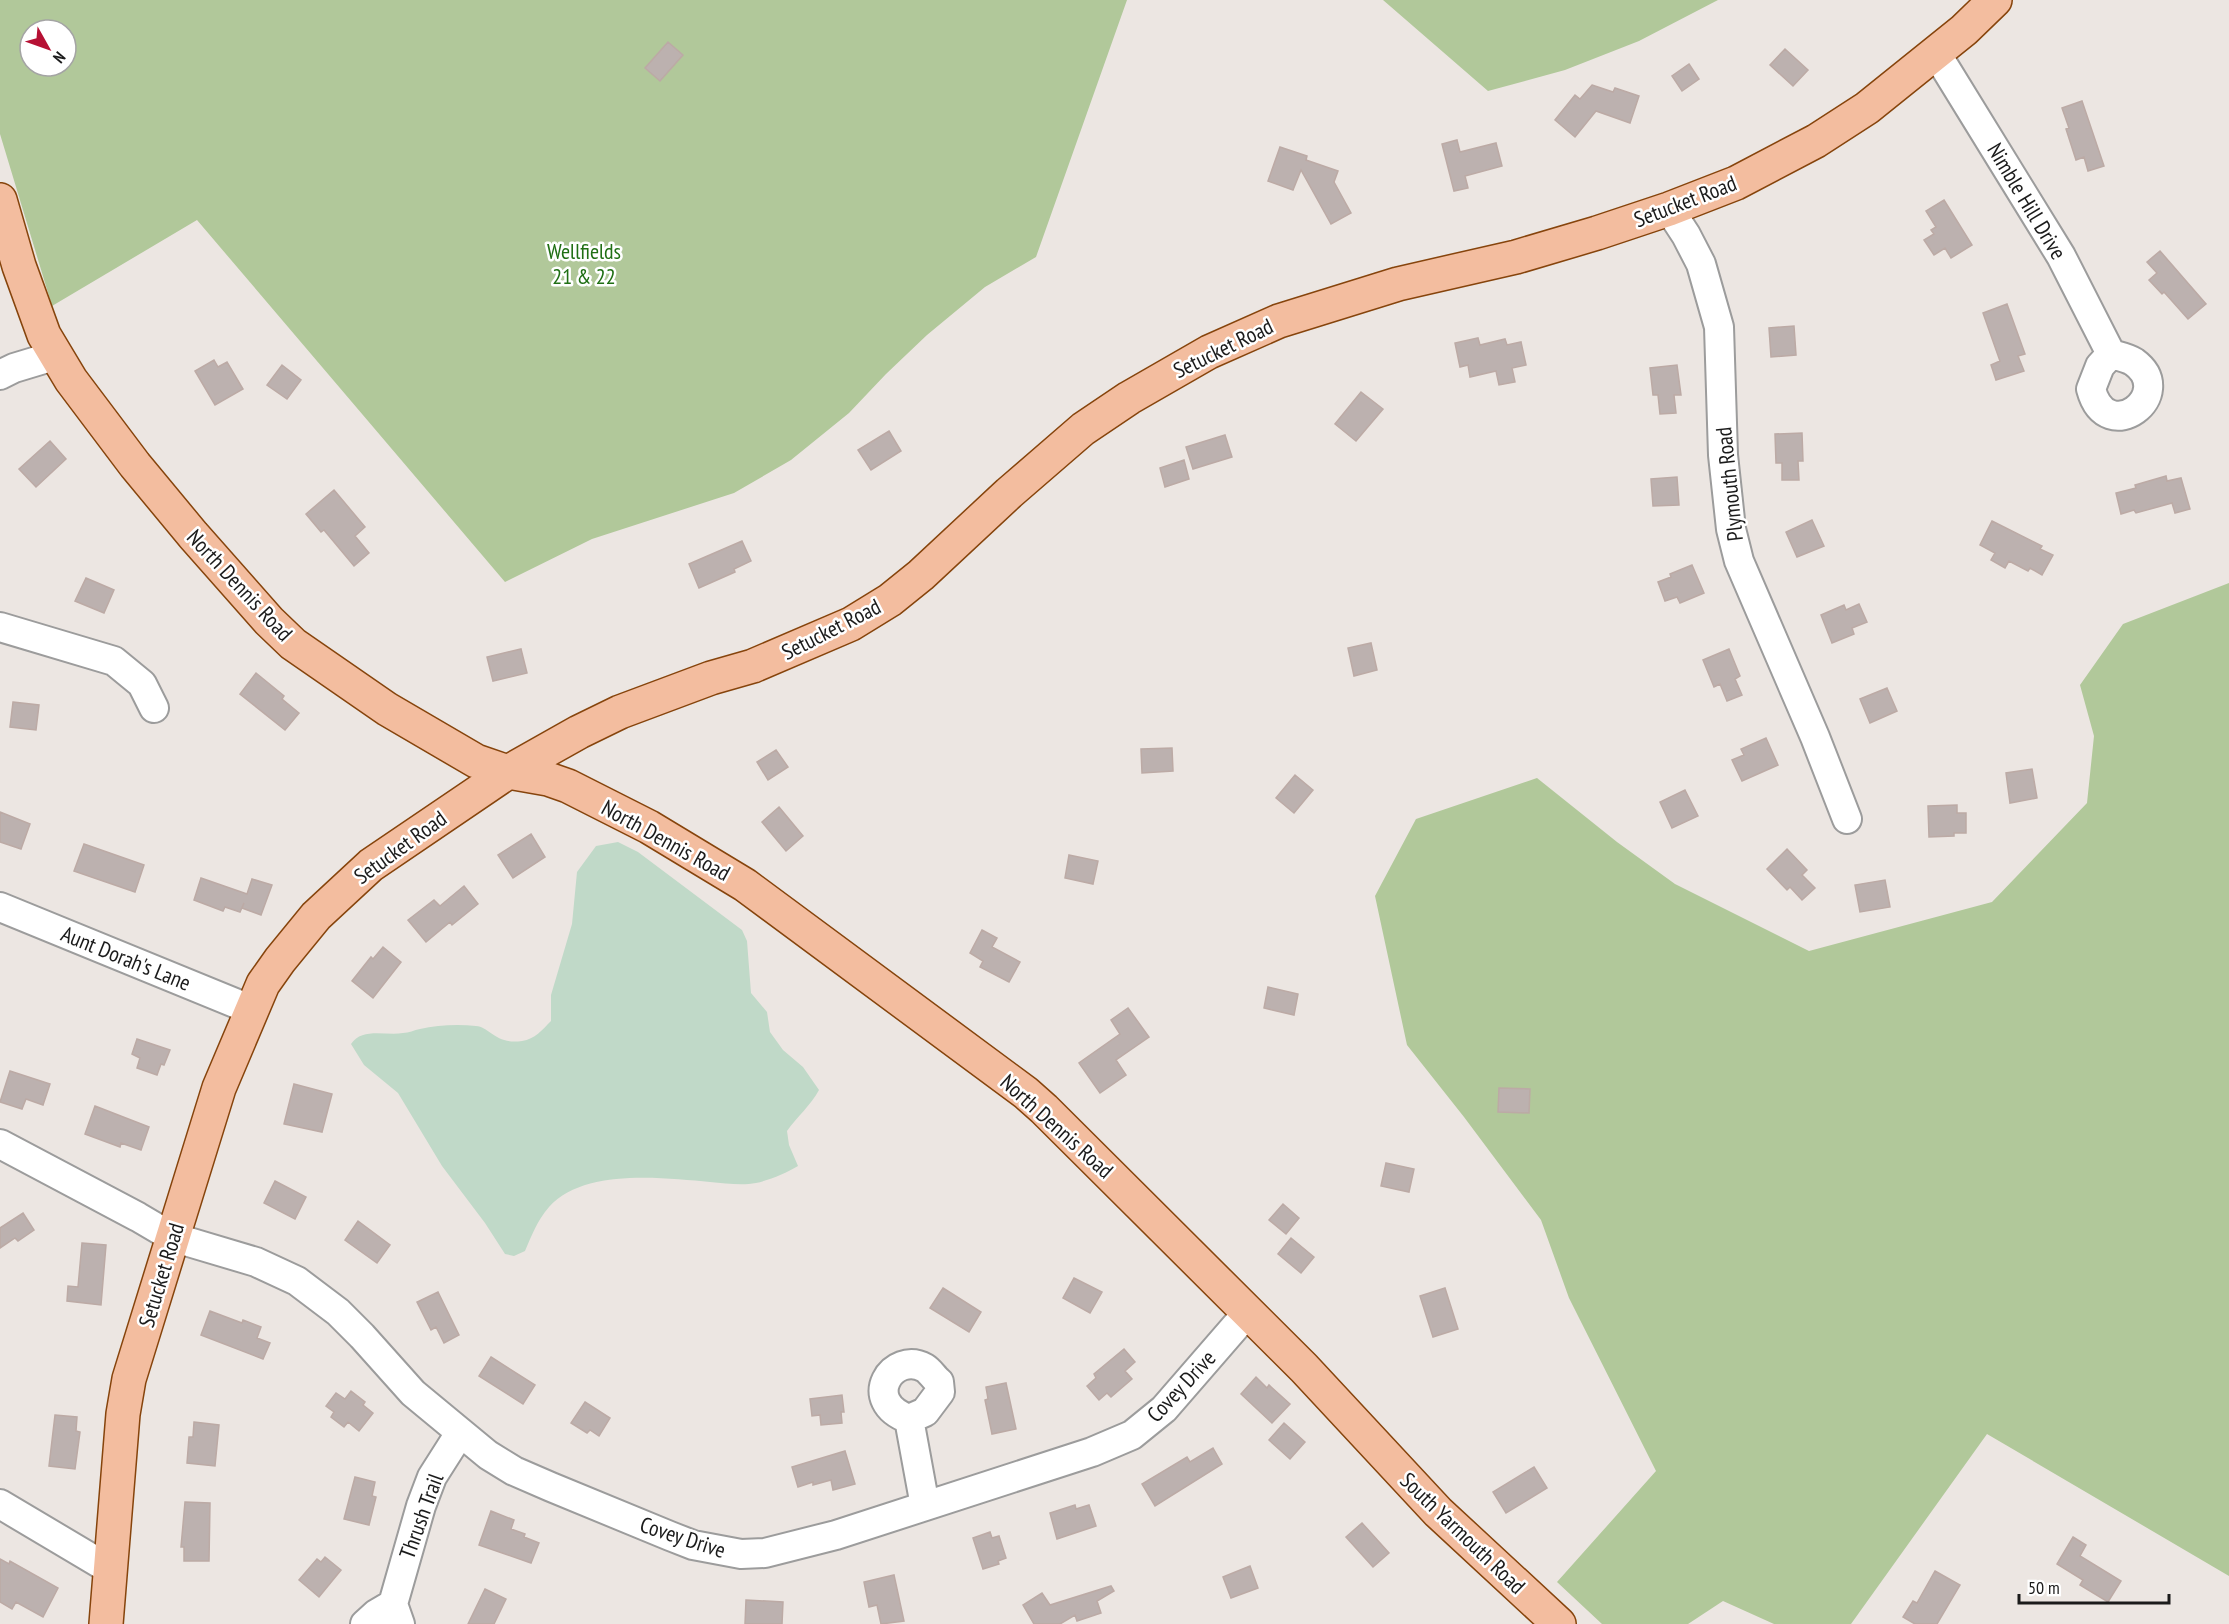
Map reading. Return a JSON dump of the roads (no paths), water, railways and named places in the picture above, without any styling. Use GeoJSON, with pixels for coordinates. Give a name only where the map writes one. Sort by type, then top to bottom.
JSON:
{"type":"FeatureCollection","features":[{"type":"Feature","properties":{"kind":"main road","name":"Setucket Road"},"geometry":{"type":"LineString","coordinates":[[106,1624],[125,1402],[129,1379],[219,1088],[264,984],[280,960],[316,916],[355,879],[410,837],[508,772],[620,712],[711,678],[763,662],[851,624],[890,600],[921,575],[1009,493],[1083,429],[1129,398],[1209,352],[1288,318],[1398,285],[1526,254],[1670,209],[1736,183],[1816,141],[1867,108],[1964,30],[1995,0]]}},
{"type":"Feature","properties":{"kind":"main road","name":"North Dennis Road"},"geometry":{"type":"LineString","coordinates":[[0,200],[30,298],[44,334],[71,380],[160,497],[293,644],[387,709],[433,738],[476,761],[508,772],[548,779],[568,786],[649,827],[760,896],[1026,1093],[1076,1139],[1249,1311],[1394,1466]]}},
{"type":"Feature","properties":{"kind":"main road","name":"South Yarmouth Road"},"geometry":{"type":"LineString","coordinates":[[1394,1466],[1438,1512],[1558,1624]]}},
{"type":"Feature","properties":{"kind":"street","name":"Nimble Hill Drive"},"geometry":{"type":"LineString","coordinates":[[1936,53],[2061,256],[2111,354]]}},
{"type":"Feature","properties":{"kind":"street","name":"Plymouth Road"},"geometry":{"type":"LineString","coordinates":[[1670,209],[1701,264],[1719,327],[1723,455],[1731,529],[1739,561],[1815,737],[1847,819]]}},
{"type":"Feature","properties":{"kind":"street"},"geometry":{"type":"LineString","coordinates":[[0,375],[14,368],[57,356]]}},
{"type":"Feature","properties":{"kind":"street"},"geometry":{"type":"LineString","coordinates":[[0,627],[114,661],[142,684],[154,708]]}},
{"type":"Feature","properties":{"kind":"street","name":"Aunt Dorah's Lane"},"geometry":{"type":"LineString","coordinates":[[0,907],[252,1010]]}},
{"type":"Feature","properties":{"kind":"street","name":"Covey Drive"},"geometry":{"type":"LineString","coordinates":[[0,1144],[172,1237],[256,1262],[304,1286],[338,1312],[413,1393],[488,1455],[514,1471],[693,1545],[741,1554],[765,1553],[836,1534],[1092,1452],[1132,1435],[1164,1409],[1249,1311]]}},
{"type":"Feature","properties":{"kind":"street"},"geometry":{"type":"LineString","coordinates":[[909,1419],[925,1506]]}},
{"type":"Feature","properties":{"kind":"street","name":"Thrush Trail"},"geometry":{"type":"LineString","coordinates":[[365,1624],[376,1614],[397,1614],[421,1506],[432,1477],[460,1433]]}},
{"type":"Feature","properties":{"kind":"street"},"geometry":{"type":"LineString","coordinates":[[0,1504],[111,1570]]}},
{"type":"Feature","properties":{"kind":"park label","name":"Wellfields 21 & 22"},"geometry":{"type":"Point","coordinates":[584,264]}}]}
